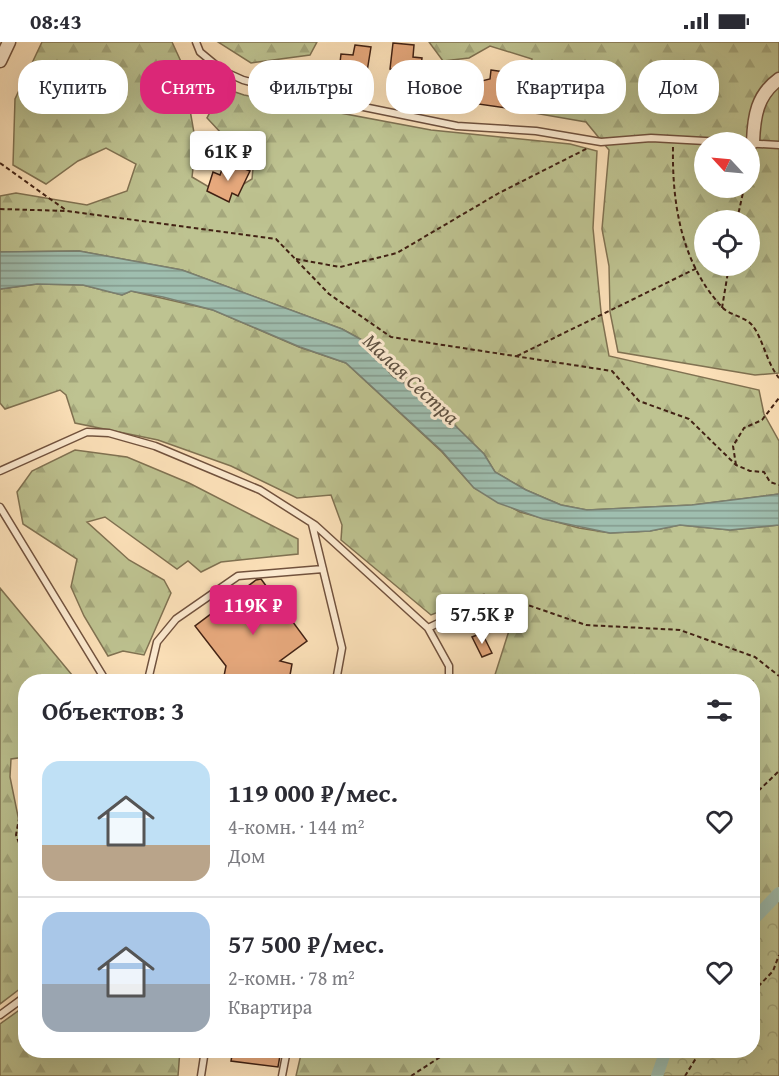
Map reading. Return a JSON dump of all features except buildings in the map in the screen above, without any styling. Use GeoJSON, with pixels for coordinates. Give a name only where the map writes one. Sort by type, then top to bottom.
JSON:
{"type":"FeatureCollection","features":[{"type":"Feature","properties":{"kind":"street"},"geometry":{"type":"LineString","coordinates":[[0,61],[9,42]]}},
{"type":"Feature","properties":{"kind":"street"},"geometry":{"type":"LineString","coordinates":[[753,132],[754,113],[762,97],[779,79]]}},
{"type":"Feature","properties":{"kind":"lane"},"geometry":{"type":"LineString","coordinates":[[196,42],[200,52],[223,71],[280,90],[457,126],[536,131],[601,142],[694,139]]}},
{"type":"Feature","properties":{"kind":"lane"},"geometry":{"type":"LineString","coordinates":[[760,143],[779,145]]}},
{"type":"Feature","properties":{"kind":"lane"},"geometry":{"type":"LineString","coordinates":[[0,471],[87,432],[109,433],[155,447],[223,473],[260,490],[312,523],[428,628],[449,666],[449,674]]}},
{"type":"Feature","properties":{"kind":"lane"},"geometry":{"type":"LineString","coordinates":[[0,507],[102,674]]}},
{"type":"Feature","properties":{"kind":"lane"},"geometry":{"type":"LineString","coordinates":[[312,523],[342,648],[337,674]]}},
{"type":"Feature","properties":{"kind":"lane"},"geometry":{"type":"LineString","coordinates":[[149,674],[157,642],[176,619],[238,576],[323,569]]}},
{"type":"Feature","properties":{"kind":"lane"},"geometry":{"type":"LineString","coordinates":[[428,628],[474,606],[513,601]]}},
{"type":"Feature","properties":{"kind":"lane"},"geometry":{"type":"LineString","coordinates":[[0,1015],[18,1002]]}},
{"type":"Feature","properties":{"kind":"lane"},"geometry":{"type":"LineString","coordinates":[[201,1076],[204,1058]]}},
{"type":"Feature","properties":{"kind":"lane"},"geometry":{"type":"LineString","coordinates":[[282,1076],[285,1058]]}},
{"type":"Feature","properties":{"kind":"path"},"geometry":{"type":"LineString","coordinates":[[673,138],[677,221],[683,241],[694,262]]}},
{"type":"Feature","properties":{"kind":"path"},"geometry":{"type":"LineString","coordinates":[[295,258],[340,267],[397,253],[499,194],[601,142]]}},
{"type":"Feature","properties":{"kind":"path"},"geometry":{"type":"LineString","coordinates":[[0,163],[67,211]]}},
{"type":"Feature","properties":{"kind":"path"},"geometry":{"type":"LineString","coordinates":[[0,209],[67,211],[276,239],[329,294],[391,337],[612,371],[639,401],[689,419],[736,465],[750,471],[764,472],[770,482],[779,484]]}},
{"type":"Feature","properties":{"kind":"path"},"geometry":{"type":"LineString","coordinates":[[516,357],[694,269]]}},
{"type":"Feature","properties":{"kind":"path"},"geometry":{"type":"LineString","coordinates":[[702,276],[722,308],[752,324],[772,369],[779,378]]}},
{"type":"Feature","properties":{"kind":"path"},"geometry":{"type":"LineString","coordinates":[[722,308],[727,276]]}},
{"type":"Feature","properties":{"kind":"path"},"geometry":{"type":"LineString","coordinates":[[736,465],[733,446],[744,428],[762,420],[779,398]]}},
{"type":"Feature","properties":{"kind":"path"},"geometry":{"type":"LineString","coordinates":[[513,601],[586,626],[680,630],[755,657],[779,676]]}},
{"type":"Feature","properties":{"kind":"path"},"geometry":{"type":"LineString","coordinates":[[760,789],[779,771]]}},
{"type":"Feature","properties":{"kind":"path"},"geometry":{"type":"LineString","coordinates":[[18,824],[16,835],[18,840]]}},
{"type":"Feature","properties":{"kind":"path"},"geometry":{"type":"LineString","coordinates":[[760,984],[772,971],[779,955]]}},
{"type":"Feature","properties":{"kind":"path"},"geometry":{"type":"LineString","coordinates":[[411,1076],[439,1058]]}},
{"type":"Feature","properties":{"kind":"path"},"geometry":{"type":"LineString","coordinates":[[685,1076],[696,1058]]}},
{"type":"Feature","properties":{"kind":"green space"},"geometry":{"type":"Polygon","coordinates":[[[42,42],[172,42],[180,60],[140,60],[140,114],[191,114],[196,144],[192,177],[224,196],[252,179],[255,148],[223,135],[207,118],[209,114],[236,114],[236,92],[248,96],[248,114],[346,114],[431,130],[570,144],[597,151],[593,228],[601,312],[609,356],[759,390],[764,414],[779,441],[779,494],[692,505],[587,510],[561,505],[526,490],[495,472],[484,454],[421,392],[393,377],[380,361],[373,346],[342,329],[182,270],[79,251],[0,252],[0,196],[16,193],[87,205],[127,191],[136,164],[106,148],[78,161],[46,184],[13,165],[15,99],[18,93],[18,114],[128,114],[128,60],[33,60],[42,42]]]}},
{"type":"Feature","properties":{"kind":"green space"},"geometry":{"type":"Polygon","coordinates":[[[218,42],[317,42],[310,55],[248,61],[218,42]]]}},
{"type":"Feature","properties":{"kind":"green space"},"geometry":{"type":"Polygon","coordinates":[[[429,42],[779,42],[779,373],[755,375],[618,352],[610,312],[609,266],[602,229],[609,150],[586,122],[539,114],[626,114],[626,60],[532,60],[490,46],[469,58],[442,60],[429,42]]]}},
{"type":"Feature","properties":{"kind":"green space"},"geometry":{"type":"Polygon","coordinates":[[[37,284],[83,285],[122,295],[131,291],[213,310],[299,347],[346,363],[442,452],[474,488],[520,512],[579,528],[610,533],[650,531],[680,525],[730,530],[779,525],[779,1076],[296,1076],[300,1058],[760,1058],[760,674],[495,674],[513,618],[484,594],[431,615],[341,540],[342,525],[331,495],[297,498],[231,466],[158,440],[75,423],[66,395],[60,390],[5,409],[0,403],[0,289],[37,284]]]}},
{"type":"Feature","properties":{"kind":"green space"},"geometry":{"type":"Polygon","coordinates":[[[75,450],[127,457],[189,483],[298,539],[298,554],[221,562],[201,572],[188,561],[177,569],[105,517],[87,522],[129,560],[164,580],[171,593],[144,655],[123,651],[108,656],[84,616],[71,587],[77,559],[23,524],[17,492],[32,471],[75,450]]]}},
{"type":"Feature","properties":{"kind":"green space"},"geometry":{"type":"Polygon","coordinates":[[[0,588],[71,674],[18,674],[18,758],[11,759],[10,777],[18,816],[18,990],[0,1004],[0,588]]]}},
{"type":"Feature","properties":{"kind":"green space"},"geometry":{"type":"Polygon","coordinates":[[[779,893],[779,1076],[657,1076],[663,1058],[760,1058],[760,913],[779,893]]]}},
{"type":"Feature","properties":{"kind":"green space"},"geometry":{"type":"Polygon","coordinates":[[[18,1011],[18,1058],[179,1058],[178,1076],[0,1076],[0,1024],[18,1011]]]}},
{"type":"Feature","properties":{"kind":"shaded area"},"geometry":{"type":"Polygon","coordinates":[[[79,251],[182,270],[342,329],[373,346],[380,361],[393,377],[421,392],[484,454],[495,472],[526,490],[561,505],[587,510],[692,505],[779,494],[779,525],[730,530],[680,525],[650,531],[610,533],[543,519],[498,503],[474,488],[442,451],[346,363],[300,347],[213,310],[163,297],[131,291],[122,295],[83,285],[37,284],[0,289],[0,252],[79,251]]]}},
{"type":"Feature","properties":{"kind":"waterway"},"geometry":{"type":"LineString","coordinates":[[760,913],[779,893]]}},
{"type":"Feature","properties":{"kind":"waterway"},"geometry":{"type":"LineString","coordinates":[[657,1076],[663,1058]]}},
{"type":"Feature","properties":{"kind":"water label","name":"Малая Сестра"},"geometry":{"type":"Point","coordinates":[411,379]}}]}
